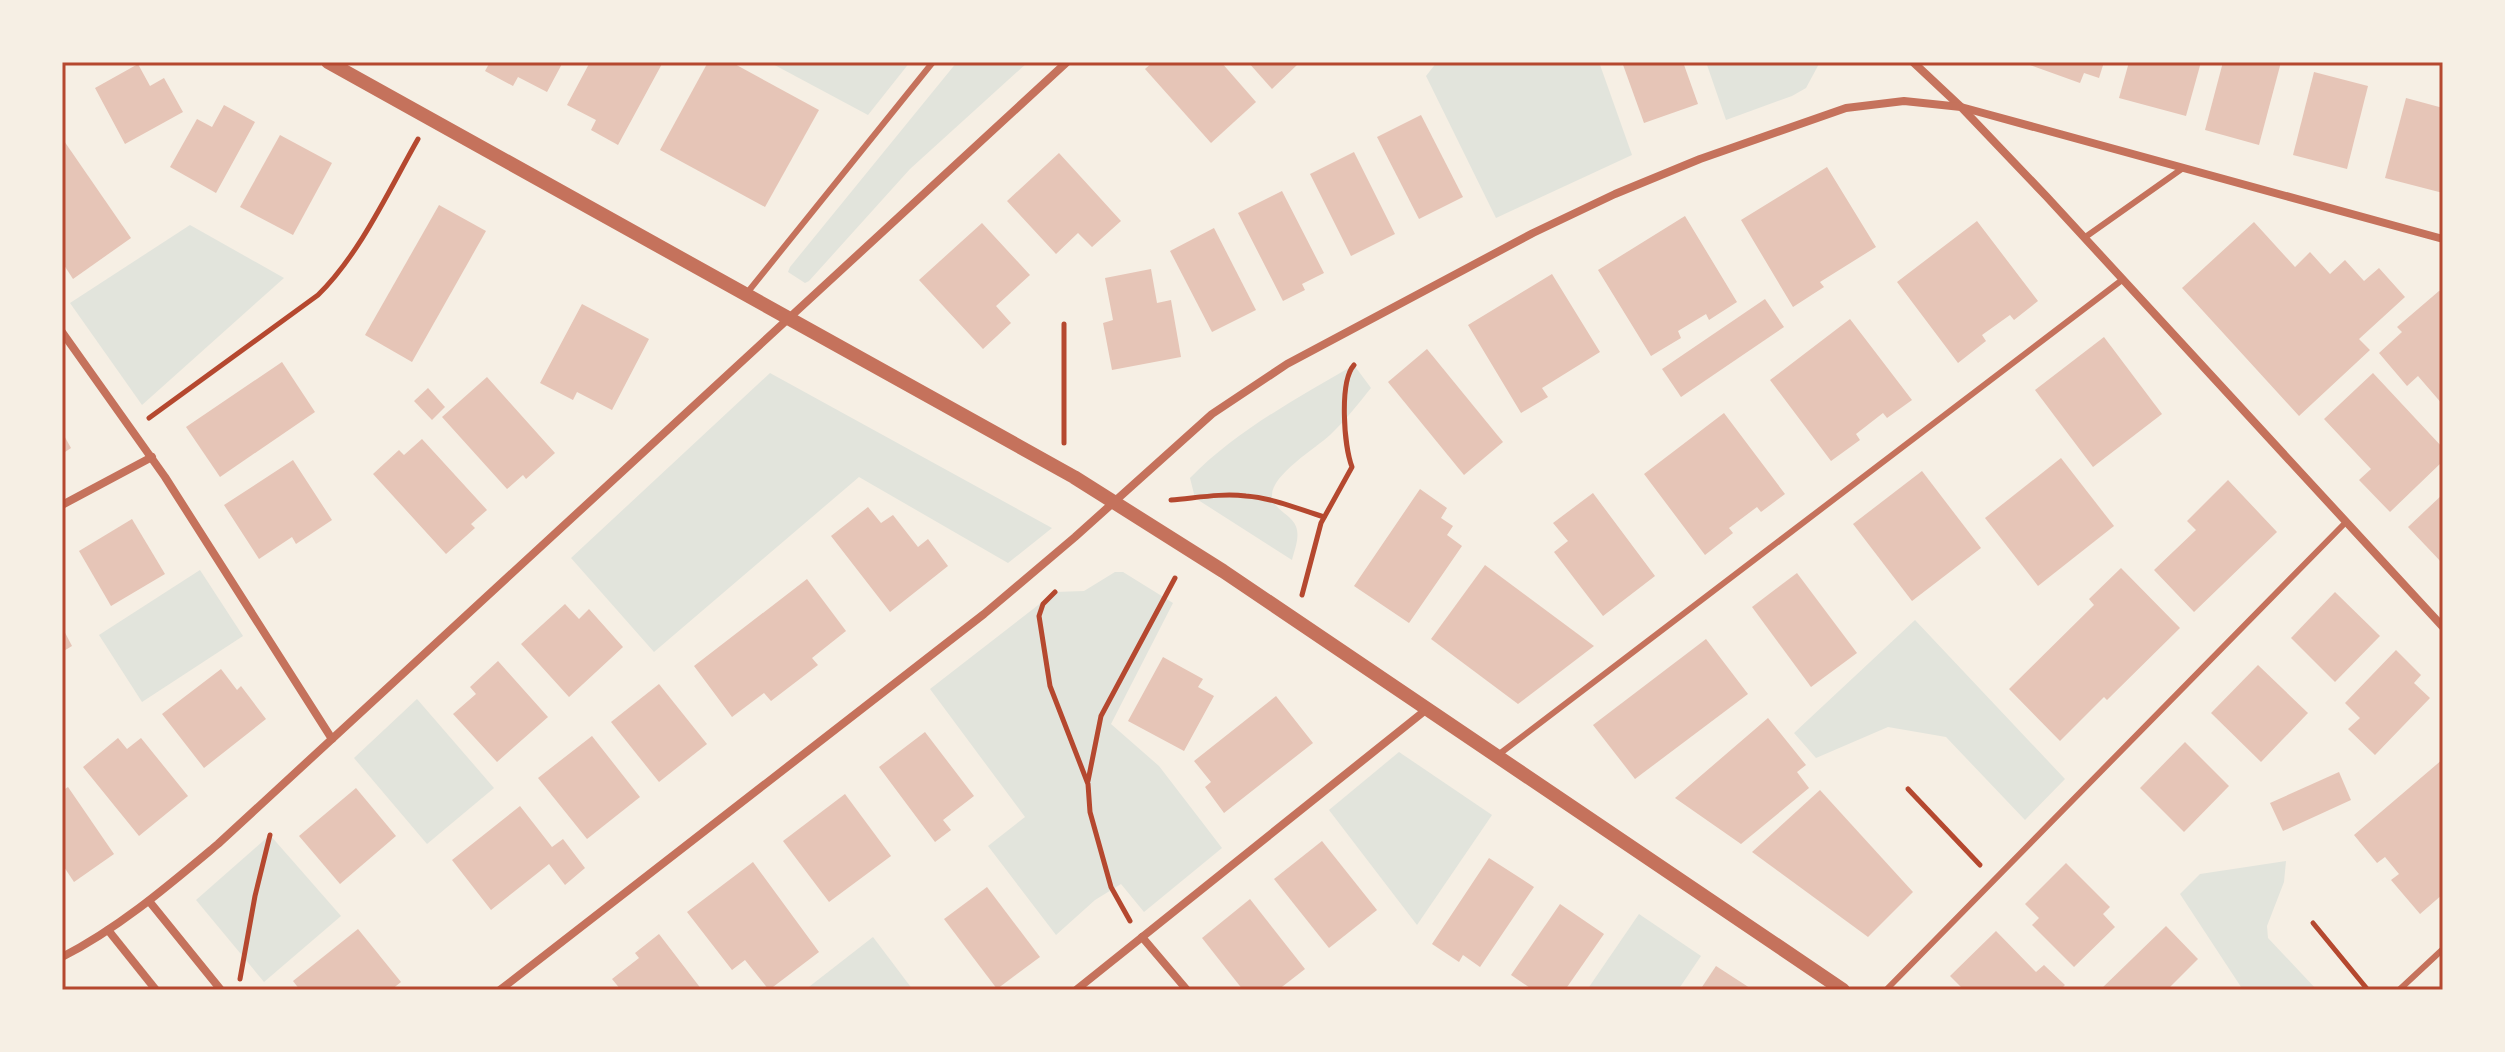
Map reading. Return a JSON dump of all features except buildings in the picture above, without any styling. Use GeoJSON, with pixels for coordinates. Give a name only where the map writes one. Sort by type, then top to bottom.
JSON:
{"type":"FeatureCollection","features":[{"type":"Feature","properties":{"kind":"street"},"geometry":{"type":"LineString","coordinates":[[328,62],[1114,501],[1428,708],[1843,990]]}},
{"type":"Feature","properties":{"kind":"street"},"geometry":{"type":"LineString","coordinates":[[62,957],[149,901],[218,844],[1067,62]]}},
{"type":"Feature","properties":{"kind":"street"},"geometry":{"type":"LineString","coordinates":[[1913,62],[1961,107],[2084,238],[2443,627]]}},
{"type":"Feature","properties":{"kind":"street"},"geometry":{"type":"LineString","coordinates":[[500,990],[984,614],[1212,414],[1287,364],[1461,270],[1615,194],[1700,159],[1846,108],[1904,101],[1961,107],[2443,239]]}},
{"type":"Feature","properties":{"kind":"street"},"geometry":{"type":"LineString","coordinates":[[62,332],[152,457],[332,739]]}},
{"type":"Feature","properties":{"kind":"street"},"geometry":{"type":"LineString","coordinates":[[62,505],[152,457]]}},
{"type":"Feature","properties":{"kind":"street"},"geometry":{"type":"LineString","coordinates":[[1076,990],[1428,708]]}},
{"type":"Feature","properties":{"kind":"street"},"geometry":{"type":"LineString","coordinates":[[149,901],[221,990]]}},
{"type":"Feature","properties":{"kind":"street"},"geometry":{"type":"LineString","coordinates":[[108,930],[156,990]]}},
{"type":"Feature","properties":{"kind":"street"},"geometry":{"type":"LineString","coordinates":[[1142,937],[1187,990]]}},
{"type":"Feature","properties":{"kind":"lane"},"geometry":{"type":"LineString","coordinates":[[747,294],[933,62]]}},
{"type":"Feature","properties":{"kind":"lane"},"geometry":{"type":"LineString","coordinates":[[2084,238],[2183,168]]}},
{"type":"Feature","properties":{"kind":"lane"},"geometry":{"type":"LineString","coordinates":[[1498,755],[2122,280]]}},
{"type":"Feature","properties":{"kind":"lane"},"geometry":{"type":"LineString","coordinates":[[1886,990],[2346,522]]}},
{"type":"Feature","properties":{"kind":"lane"},"geometry":{"type":"LineString","coordinates":[[2399,990],[2443,949]]}},
{"type":"Feature","properties":{"kind":"path"},"geometry":{"type":"LineString","coordinates":[[132,430],[318,295],[331,282],[352,253],[430,118]]}},
{"type":"Feature","properties":{"kind":"path"},"geometry":{"type":"LineString","coordinates":[[1057,467],[1066,434],[1064,324]]}},
{"type":"Feature","properties":{"kind":"path"},"geometry":{"type":"LineString","coordinates":[[1295,619],[1316,536],[1352,467],[1346,448],[1345,385],[1354,365]]}},
{"type":"Feature","properties":{"kind":"path"},"geometry":{"type":"LineString","coordinates":[[1171,500],[1246,496],[1279,502],[1324,517]]}},
{"type":"Feature","properties":{"kind":"path"},"geometry":{"type":"LineString","coordinates":[[1115,897],[1090,812],[1088,784],[1101,716],[1175,578]]}},
{"type":"Feature","properties":{"kind":"path"},"geometry":{"type":"LineString","coordinates":[[1055,592],[1046,599],[1040,610],[1040,629],[1054,699],[1088,784]]}},
{"type":"Feature","properties":{"kind":"path"},"geometry":{"type":"LineString","coordinates":[[1908,789],[1994,880]]}},
{"type":"Feature","properties":{"kind":"path"},"geometry":{"type":"LineString","coordinates":[[239,982],[270,835]]}},
{"type":"Feature","properties":{"kind":"path"},"geometry":{"type":"LineString","coordinates":[[2313,923],[2368,990]]}},
{"type":"Feature","properties":{"kind":"shaded area"},"geometry":{"type":"Polygon","coordinates":[[[769,62],[910,62],[868,115],[769,62]]]}},
{"type":"Feature","properties":{"kind":"shaded area"},"geometry":{"type":"Polygon","coordinates":[[[957,62],[1028,62],[910,169],[809,281],[805,283],[788,272],[790,267],[957,62]]]}},
{"type":"Feature","properties":{"kind":"shaded area"},"geometry":{"type":"Polygon","coordinates":[[[1437,62],[1599,62],[1632,155],[1496,218],[1426,76],[1437,62]]]}},
{"type":"Feature","properties":{"kind":"shaded area"},"geometry":{"type":"Polygon","coordinates":[[[1706,62],[1820,62],[1806,88],[1726,120],[1706,62]]]}},
{"type":"Feature","properties":{"kind":"shaded area"},"geometry":{"type":"Polygon","coordinates":[[[190,225],[284,278],[142,405],[70,303],[190,225]]]}},
{"type":"Feature","properties":{"kind":"shaded area"},"geometry":{"type":"Polygon","coordinates":[[[1354,365],[1371,388],[1336,430],[1286,471],[1274,488],[1274,501],[1293,521],[1297,530],[1292,560],[1195,498],[1190,478],[1227,445],[1268,416],[1354,365]]]}},
{"type":"Feature","properties":{"kind":"shaded area"},"geometry":{"type":"Polygon","coordinates":[[[770,373],[1052,528],[1008,563],[859,477],[654,652],[571,558],[770,373]]]}},
{"type":"Feature","properties":{"kind":"shaded area"},"geometry":{"type":"Polygon","coordinates":[[[200,570],[243,636],[142,702],[99,635],[200,570]]]}},
{"type":"Feature","properties":{"kind":"shaded area"},"geometry":{"type":"Polygon","coordinates":[[[1115,572],[1123,572],[1173,603],[1111,724],[1159,766],[1222,848],[1144,912],[1121,884],[1095,900],[1056,935],[988,846],[1025,817],[930,689],[1055,592],[1084,591],[1115,572]]]}},
{"type":"Feature","properties":{"kind":"shaded area"},"geometry":{"type":"Polygon","coordinates":[[[1915,620],[2065,779],[2025,820],[1946,737],[1888,727],[1816,758],[1794,733],[1915,620]]]}},
{"type":"Feature","properties":{"kind":"shaded area"},"geometry":{"type":"Polygon","coordinates":[[[417,699],[494,788],[427,844],[354,758],[417,699]]]}},
{"type":"Feature","properties":{"kind":"shaded area"},"geometry":{"type":"Polygon","coordinates":[[[1399,752],[1492,815],[1417,925],[1329,810],[1399,752]]]}},
{"type":"Feature","properties":{"kind":"shaded area"},"geometry":{"type":"Polygon","coordinates":[[[270,835],[341,916],[264,982],[196,900],[270,835]]]}},
{"type":"Feature","properties":{"kind":"shaded area"},"geometry":{"type":"Polygon","coordinates":[[[2286,861],[2284,882],[2267,926],[2268,938],[2317,990],[2243,990],[2180,894],[2200,874],[2286,861]]]}},
{"type":"Feature","properties":{"kind":"shaded area"},"geometry":{"type":"Polygon","coordinates":[[[1639,914],[1701,956],[1678,990],[1587,990],[1639,914]]]}},
{"type":"Feature","properties":{"kind":"shaded area"},"geometry":{"type":"Polygon","coordinates":[[[873,937],[913,990],[805,990],[873,937]]]}}]}
